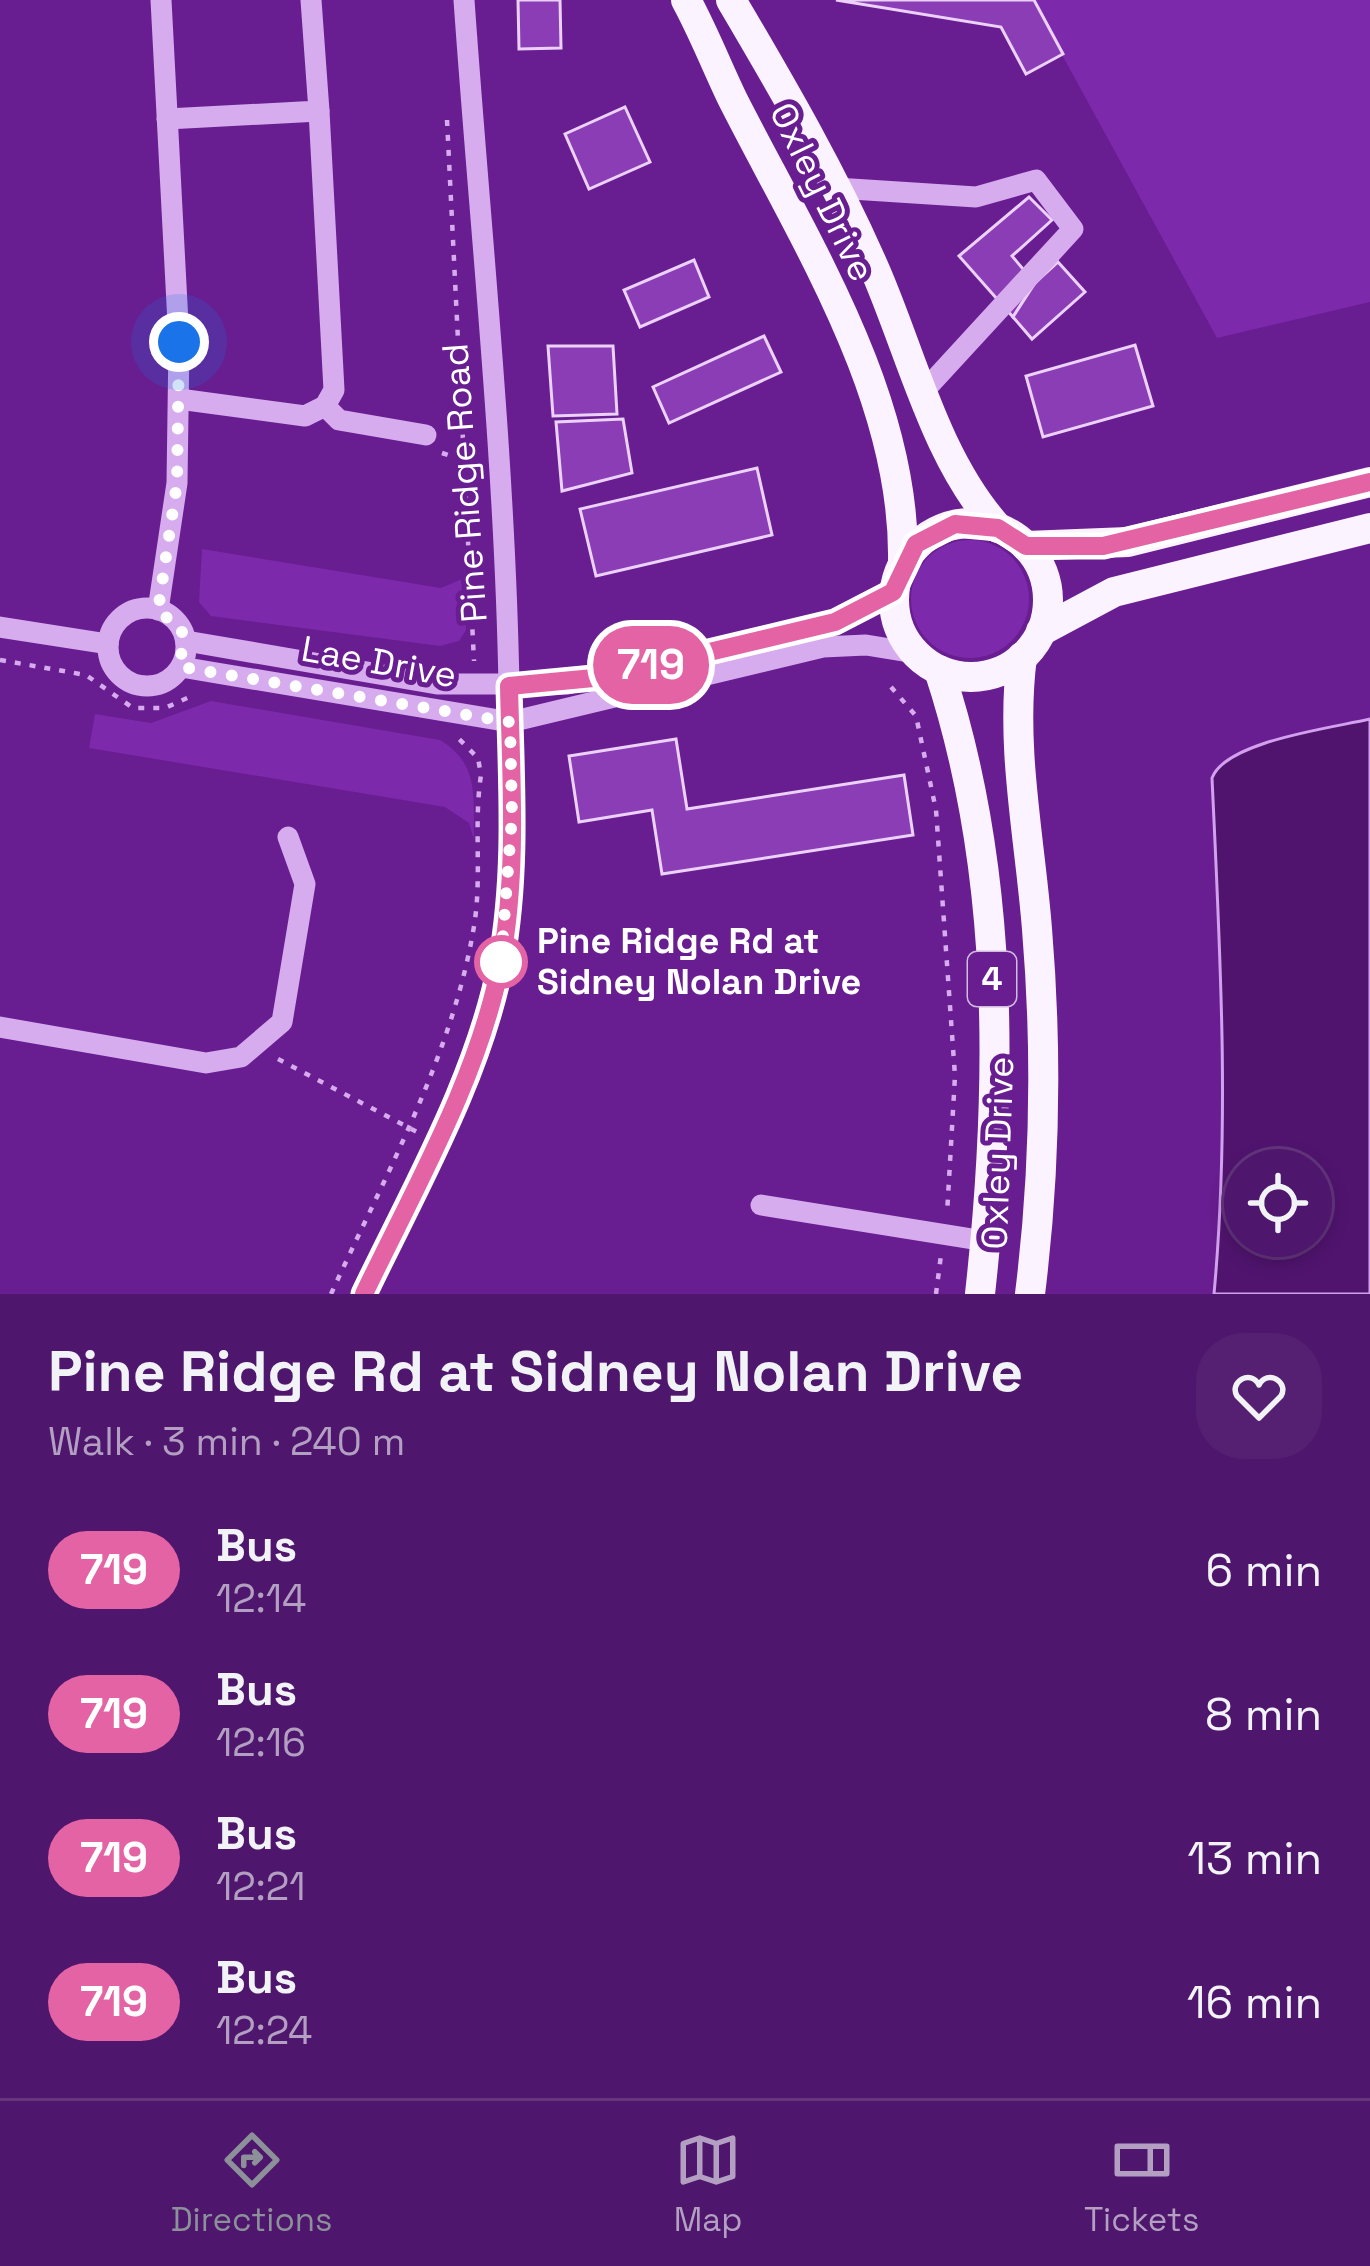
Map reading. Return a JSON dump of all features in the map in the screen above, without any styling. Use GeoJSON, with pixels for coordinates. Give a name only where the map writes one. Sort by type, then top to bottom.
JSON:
{"type":"FeatureCollection","features":[{"type":"Feature","properties":{"kind":"main road","name":"Oxley Drive"},"geometry":{"type":"LineString","coordinates":[[686,0],[795,218],[862,372],[895,467],[898,577]]}},
{"type":"Feature","properties":{"kind":"main road","name":"Oxley Drive"},"geometry":{"type":"LineString","coordinates":[[731,0],[836,188],[977,504],[998,528]]}},
{"type":"Feature","properties":{"kind":"main road"},"geometry":{"type":"LineString","coordinates":[[1026,546],[1128,542],[1370,482]]}},
{"type":"Feature","properties":{"kind":"main road"},"geometry":{"type":"LineString","coordinates":[[898,577],[916,544],[955,524],[998,528],[1026,546],[1041,568],[1048,593],[1041,632]]}},
{"type":"Feature","properties":{"kind":"main road"},"geometry":{"type":"LineString","coordinates":[[927,661],[976,676],[1022,657],[1041,632],[1114,592],[1370,528]]}},
{"type":"Feature","properties":{"kind":"main road","name":"4"},"geometry":{"type":"LineString","coordinates":[[898,577],[897,625],[927,661]]}},
{"type":"Feature","properties":{"kind":"main road","name":"Oxley Drive"},"geometry":{"type":"LineString","coordinates":[[1022,657],[1015,714],[1038,936],[1041,1037],[1042,1138],[1030,1294]]}},
{"type":"Feature","properties":{"kind":"main road","name":"Oxley Drive"},"geometry":{"type":"LineString","coordinates":[[927,661],[965,748],[988,918],[994,1088],[980,1294]]}},
{"type":"Feature","properties":{"kind":"street"},"geometry":{"type":"LineString","coordinates":[[158,610],[177,483],[178,399],[160,0]]}},
{"type":"Feature","properties":{"kind":"street"},"geometry":{"type":"LineString","coordinates":[[178,399],[305,416],[325,406],[334,390],[311,0]]}},
{"type":"Feature","properties":{"kind":"street","name":"Pine Ridge Road"},"geometry":{"type":"LineString","coordinates":[[364,1294],[436,1142],[482,1029],[501,963],[512,816],[509,686],[464,0]]}},
{"type":"Feature","properties":{"kind":"street"},"geometry":{"type":"LineString","coordinates":[[167,118],[319,111]]}},
{"type":"Feature","properties":{"kind":"street"},"geometry":{"type":"LineString","coordinates":[[836,188],[976,197],[1036,180],[1073,229],[924,392]]}},
{"type":"Feature","properties":{"kind":"street"},"geometry":{"type":"LineString","coordinates":[[325,406],[339,420],[426,435]]}},
{"type":"Feature","properties":{"kind":"street","name":"Lae Drive"},"geometry":{"type":"LineString","coordinates":[[186,641],[436,684],[509,686],[585,680],[835,622],[898,577]]}},
{"type":"Feature","properties":{"kind":"street"},"geometry":{"type":"LineString","coordinates":[[158,610],[176,622],[186,641],[181,667],[161,683],[136,685],[115,669],[108,644],[125,616],[158,610]]}},
{"type":"Feature","properties":{"kind":"street"},"geometry":{"type":"LineString","coordinates":[[0,627],[108,644]]}},
{"type":"Feature","properties":{"kind":"street","name":"Lae Drive"},"geometry":{"type":"LineString","coordinates":[[181,667],[510,722],[824,647],[866,645],[927,661]]}},
{"type":"Feature","properties":{"kind":"street"},"geometry":{"type":"LineString","coordinates":[[0,1027],[206,1063],[241,1058],[281,1022],[305,884],[288,837]]}},
{"type":"Feature","properties":{"kind":"street"},"geometry":{"type":"LineString","coordinates":[[761,1205],[985,1241]]}},
{"type":"Feature","properties":{"kind":"path"},"geometry":{"type":"LineString","coordinates":[[447,115],[474,661]]}},
{"type":"Feature","properties":{"kind":"path"},"geometry":{"type":"LineString","coordinates":[[0,660],[86,676],[119,703],[144,710],[202,692]]}},
{"type":"Feature","properties":{"kind":"path"},"geometry":{"type":"LineString","coordinates":[[891,687],[916,716],[936,810],[956,1076],[936,1294]]}},
{"type":"Feature","properties":{"kind":"path"},"geometry":{"type":"LineString","coordinates":[[331,1294],[408,1127],[456,1000],[474,928],[481,775],[470,747],[445,735]]}},
{"type":"Feature","properties":{"kind":"path"},"geometry":{"type":"LineString","coordinates":[[470,747],[476,737]]}},
{"type":"Feature","properties":{"kind":"path"},"geometry":{"type":"LineString","coordinates":[[265,1041],[271,1055],[436,1142]]}},
{"type":"Feature","properties":{"kind":"shaded area"},"geometry":{"type":"Polygon","coordinates":[[[1032,0],[1370,0],[1370,302],[1217,338],[1032,0]]]}},
{"type":"Feature","properties":{"kind":"shaded area"},"geometry":{"type":"Polygon","coordinates":[[[970,540],[1003,550],[1019,566],[1029,599],[1019,632],[1003,648],[970,658],[937,648],[921,632],[911,599],[921,566],[937,550],[970,540]]]}},
{"type":"Feature","properties":{"kind":"shaded area"},"geometry":{"type":"Polygon","coordinates":[[[202,549],[441,588],[462,579],[465,565],[466,630],[459,641],[440,646],[211,616],[199,602],[202,549]]]}},
{"type":"Feature","properties":{"kind":"shaded area"},"geometry":{"type":"Polygon","coordinates":[[[211,701],[440,740],[453,749],[468,771],[474,840],[469,823],[445,807],[89,748],[95,714],[151,723],[211,701]]]}},
{"type":"Feature","properties":{"kind":"shaded area"},"geometry":{"type":"Polygon","coordinates":[[[1370,719],[1370,1294],[1214,1294],[1223,1100],[1212,778],[1237,754],[1370,719]]]}},
{"type":"Feature","properties":{"kind":"building"},"geometry":{"type":"Polygon","coordinates":[[[518,0],[560,0],[561,48],[519,49],[518,0]]]}},
{"type":"Feature","properties":{"kind":"building"},"geometry":{"type":"Polygon","coordinates":[[[836,0],[1034,0],[1063,54],[1026,74],[1001,27],[836,0]]]}},
{"type":"Feature","properties":{"kind":"building"},"geometry":{"type":"Polygon","coordinates":[[[625,107],[650,162],[589,189],[565,134],[625,107]]]}},
{"type":"Feature","properties":{"kind":"building"},"geometry":{"type":"Polygon","coordinates":[[[1029,197],[1052,220],[1012,256],[1035,283],[1013,317],[959,256],[1029,197]]]}},
{"type":"Feature","properties":{"kind":"building"},"geometry":{"type":"Polygon","coordinates":[[[694,260],[709,297],[640,327],[624,290],[694,260]]]}},
{"type":"Feature","properties":{"kind":"building"},"geometry":{"type":"Polygon","coordinates":[[[1058,262],[1085,292],[1032,339],[1013,317],[1035,283],[1058,262]]]}},
{"type":"Feature","properties":{"kind":"building"},"geometry":{"type":"Polygon","coordinates":[[[764,336],[781,372],[669,423],[653,387],[764,336]]]}},
{"type":"Feature","properties":{"kind":"building"},"geometry":{"type":"Polygon","coordinates":[[[1135,345],[1153,406],[1043,437],[1026,376],[1135,345]]]}},
{"type":"Feature","properties":{"kind":"building"},"geometry":{"type":"Polygon","coordinates":[[[548,346],[613,346],[617,414],[553,416],[548,346]]]}},
{"type":"Feature","properties":{"kind":"building"},"geometry":{"type":"Polygon","coordinates":[[[623,419],[632,473],[562,491],[556,422],[623,419]]]}},
{"type":"Feature","properties":{"kind":"building"},"geometry":{"type":"Polygon","coordinates":[[[757,468],[772,535],[596,576],[580,509],[757,468]]]}},
{"type":"Feature","properties":{"kind":"building"},"geometry":{"type":"Polygon","coordinates":[[[676,739],[687,809],[904,775],[913,835],[662,874],[652,810],[579,822],[569,756],[676,739]]]}},
{"type":"Feature","properties":{"kind":"bus line","name":"719"},"geometry":{"type":"LineString","coordinates":[[364,1294],[464,1075],[501,963],[512,816],[509,686],[604,677],[835,622],[893,592],[896,576],[916,544],[955,524],[998,528],[1026,546],[1103,546],[1370,482]]}},
{"type":"Feature","properties":{"kind":"place","name":"Pine Ridge Rd at Sidney Nolan Drive"},"geometry":{"type":"Point","coordinates":[501,962]}},
{"type":"Feature","properties":{"kind":"route"},"geometry":{"type":"LineString","coordinates":[[179,342],[177,483],[158,610],[182,631],[186,641],[181,667],[510,722],[511,861],[501,962]]}}]}
